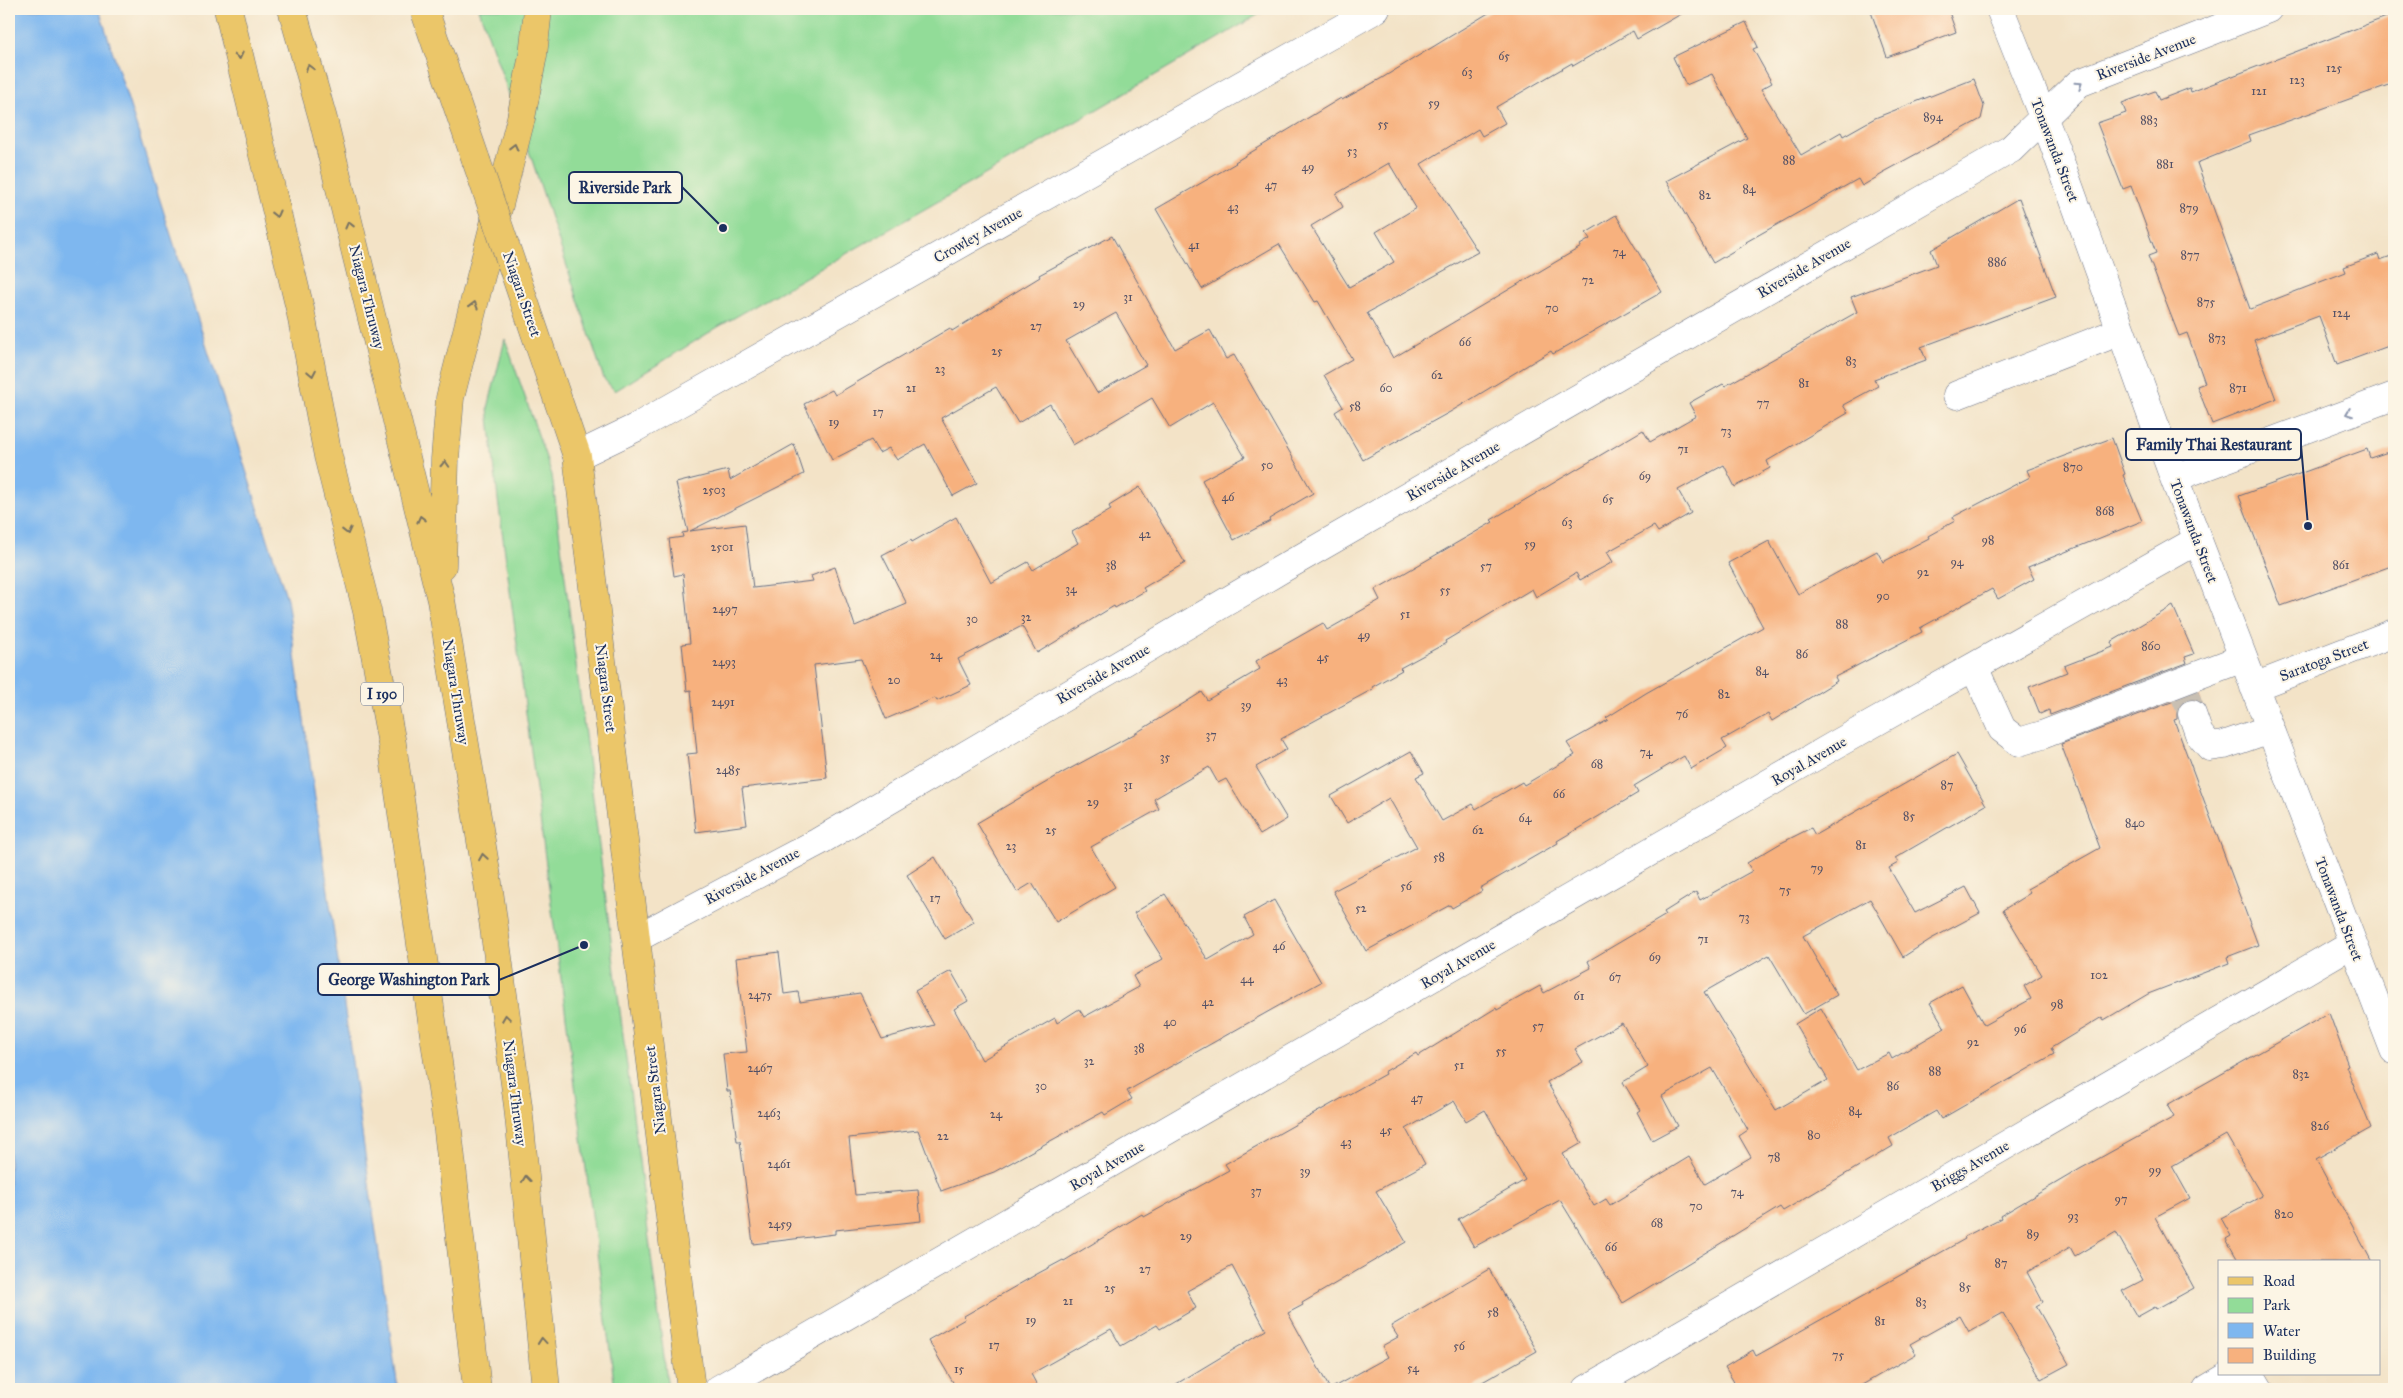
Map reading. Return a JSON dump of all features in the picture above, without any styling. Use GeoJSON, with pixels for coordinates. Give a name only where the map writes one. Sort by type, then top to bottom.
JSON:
{"type":"FeatureCollection","features":[{"type":"Feature","properties":{"kind":"main road","name":"I 190"},"geometry":{"type":"LineString","coordinates":[[228,9],[300,309],[328,456],[367,611],[392,744],[448,1131],[477,1389]]}},
{"type":"Feature","properties":{"kind":"main road","name":"Niagara Thruway"},"geometry":{"type":"LineString","coordinates":[[292,9],[323,119],[441,600],[488,883],[518,1106],[546,1389]]}},
{"type":"Feature","properties":{"kind":"main road","name":"Niagara Street"},"geometry":{"type":"LineString","coordinates":[[424,9],[577,456],[691,1389]]}},
{"type":"Feature","properties":{"kind":"main road"},"geometry":{"type":"LineString","coordinates":[[441,600],[445,459],[450,398],[521,118],[533,55],[538,9]]}},
{"type":"Feature","properties":{"kind":"street","name":"Crowley Avenue"},"geometry":{"type":"LineString","coordinates":[[577,456],[635,428],[1376,9]]}},
{"type":"Feature","properties":{"kind":"street","name":"Tonawanda Street"},"geometry":{"type":"LineString","coordinates":[[2000,9],[2043,117],[2174,478],[2394,1050]]}},
{"type":"Feature","properties":{"kind":"street","name":"Riverside Avenue"},"geometry":{"type":"LineString","coordinates":[[636,938],[818,842],[1280,570],[2010,149],[2079,83],[2268,9]]}},
{"type":"Feature","properties":{"kind":"street"},"geometry":{"type":"LineString","coordinates":[[1957,395],[2121,331]]}},
{"type":"Feature","properties":{"kind":"street"},"geometry":{"type":"LineString","coordinates":[[2174,478],[2394,396]]}},
{"type":"Feature","properties":{"kind":"street","name":"Royal Avenue"},"geometry":{"type":"LineString","coordinates":[[719,1389],[2198,540]]}},
{"type":"Feature","properties":{"kind":"street","name":"Saratoga Street"},"geometry":{"type":"LineString","coordinates":[[2254,687],[2394,633]]}},
{"type":"Feature","properties":{"kind":"street"},"geometry":{"type":"LineString","coordinates":[[1974,667],[2002,729],[2019,742],[2185,697],[2243,658]]}},
{"type":"Feature","properties":{"kind":"street"},"geometry":{"type":"LineString","coordinates":[[2185,697],[2199,734],[2210,747],[2224,746],[2270,729]]}},
{"type":"Feature","properties":{"kind":"street","name":"Briggs Avenue"},"geometry":{"type":"LineString","coordinates":[[1587,1389],[2353,943]]}},
{"type":"Feature","properties":{"kind":"street"},"geometry":{"type":"LineString","coordinates":[[2207,1389],[2229,1376]]}},
{"type":"Feature","properties":{"kind":"street"},"geometry":{"type":"LineString","coordinates":[[2251,1376],[2258,1389]]}},
{"type":"Feature","properties":{"kind":"green space"},"geometry":{"type":"Polygon","coordinates":[[[479,9],[1268,9],[1009,161],[718,327],[615,391],[604,379],[532,160],[479,9]]]}},
{"type":"Feature","properties":{"kind":"green space"},"geometry":{"type":"Polygon","coordinates":[[[505,339],[552,475],[668,1389],[615,1389],[498,500],[488,408],[505,339]]]}},
{"type":"Feature","properties":{"kind":"water"},"geometry":{"type":"Polygon","coordinates":[[[9,9],[99,9],[287,599],[398,1389],[9,1389],[9,9]]]}},
{"type":"Feature","properties":{"kind":"building"},"geometry":{"type":"Polygon","coordinates":[[[1495,9],[1690,9],[1637,39],[1633,31],[1573,66],[1572,63],[1496,107],[1505,123],[1482,136],[1478,129],[1421,164],[1478,252],[1367,313],[1393,358],[1581,247],[1580,245],[1590,239],[1586,233],[1616,215],[1662,292],[1553,354],[1551,351],[1450,412],[1363,460],[1335,412],[1343,407],[1324,375],[1352,359],[1318,301],[1315,302],[1279,244],[1202,289],[1156,209],[1236,163],[1341,98],[1342,100],[1382,78],[1495,9]],[[1389,163],[1336,194],[1343,207],[1311,226],[1349,287],[1394,262],[1376,232],[1416,208],[1389,163]]]}},
{"type":"Feature","properties":{"kind":"building"},"geometry":{"type":"Polygon","coordinates":[[[1870,9],[1948,9],[1956,32],[1887,57],[1870,9]]]}},
{"type":"Feature","properties":{"kind":"building"},"geometry":{"type":"Polygon","coordinates":[[[2394,14],[2394,83],[2249,135],[2251,141],[2197,163],[2250,309],[2346,272],[2344,267],[2378,254],[2380,260],[2394,255],[2394,344],[2337,365],[2319,316],[2254,340],[2276,399],[2212,424],[2197,386],[2205,383],[2187,333],[2179,336],[2148,256],[2156,253],[2131,186],[2123,189],[2097,123],[2126,113],[2122,103],[2155,91],[2159,100],[2190,88],[2191,92],[2394,14]]]}},
{"type":"Feature","properties":{"kind":"building"},"geometry":{"type":"Polygon","coordinates":[[[1746,22],[1758,47],[1753,49],[1772,83],[1761,89],[1801,155],[1841,132],[1843,136],[1875,118],[1974,79],[1984,106],[1981,119],[1883,172],[1862,186],[1858,179],[1746,242],[1713,263],[1666,181],[1747,138],[1712,74],[1686,85],[1673,57],[1746,22]]]}},
{"type":"Feature","properties":{"kind":"building"},"geometry":{"type":"Polygon","coordinates":[[[2019,198],[2056,297],[1921,347],[1926,360],[1874,379],[1878,386],[1843,405],[1848,413],[1767,461],[1770,468],[1735,487],[1724,465],[1678,490],[1691,513],[1658,532],[1654,526],[1607,552],[1613,562],[1580,580],[1576,573],[1536,597],[1532,589],[1445,641],[1446,643],[1400,668],[1402,670],[1372,687],[1373,689],[1281,739],[1287,749],[1256,767],[1287,819],[1260,835],[1226,779],[1218,783],[1209,767],[1154,799],[1159,809],[1091,847],[1115,887],[1056,922],[1032,883],[1017,892],[977,823],[1064,772],[1136,733],[1202,692],[1207,700],[1260,669],[1256,661],[1323,623],[1327,630],[1380,600],[1375,590],[1493,522],[1491,520],[1643,430],[1650,442],[1696,416],[1689,403],[1723,384],[1725,386],[1857,312],[1851,297],[1937,265],[1931,250],[2019,198]]]}},
{"type":"Feature","properties":{"kind":"building"},"geometry":{"type":"Polygon","coordinates":[[[1112,236],[1175,349],[1210,330],[1226,359],[1234,355],[1313,493],[1269,519],[1270,521],[1234,540],[1202,480],[1245,457],[1213,402],[1170,428],[1152,398],[1073,445],[1050,404],[1018,423],[996,387],[941,418],[977,483],[953,496],[925,444],[897,460],[889,448],[879,453],[871,440],[832,460],[804,404],[832,390],[835,395],[950,328],[952,331],[1040,277],[1039,275],[1112,236]],[[1116,313],[1066,341],[1097,393],[1146,365],[1116,313]]]}},
{"type":"Feature","properties":{"kind":"building"},"geometry":{"type":"Polygon","coordinates":[[[2112,438],[2125,474],[2123,475],[2142,521],[2028,567],[2034,579],[1998,599],[1992,589],[1920,628],[1922,632],[1835,677],[1837,681],[1772,721],[1768,714],[1722,740],[1727,748],[1691,769],[1684,756],[1634,786],[1638,793],[1557,841],[1558,843],[1480,888],[1482,891],[1452,908],[1450,905],[1366,951],[1333,891],[1417,847],[1389,798],[1347,823],[1331,796],[1411,751],[1424,773],[1416,777],[1442,821],[1473,804],[1476,809],[1522,782],[1524,785],[1575,755],[1567,743],[1608,720],[1606,718],[1646,693],[1763,627],[1728,563],[1769,541],[1798,594],[1877,551],[1883,562],[1929,538],[1928,536],[1955,521],[1953,517],[2030,477],[2027,470],[2112,438]]]}},
{"type":"Feature","properties":{"kind":"building"},"geometry":{"type":"Polygon","coordinates":[[[794,444],[804,474],[690,531],[745,524],[753,588],[813,581],[811,576],[835,567],[855,626],[907,604],[882,555],[911,540],[912,542],[956,517],[991,583],[1028,562],[1033,570],[1078,543],[1072,532],[1111,510],[1109,506],[1140,487],[1185,563],[1143,588],[1145,591],[1115,608],[1114,606],[1037,653],[1022,626],[958,659],[971,685],[937,701],[935,698],[886,719],[861,659],[814,665],[827,778],[742,788],[747,825],[696,832],[687,754],[697,753],[691,690],[687,691],[682,644],[690,643],[683,574],[674,576],[669,539],[683,537],[682,533],[688,532],[676,483],[728,470],[730,480],[794,444]]]}},
{"type":"Feature","properties":{"kind":"building"},"geometry":{"type":"Polygon","coordinates":[[[2367,449],[2370,458],[2394,450],[2394,565],[2281,606],[2239,496],[2367,449]]]}},
{"type":"Feature","properties":{"kind":"building"},"geometry":{"type":"Polygon","coordinates":[[[2173,606],[2194,654],[2185,657],[2187,663],[2050,715],[2049,710],[2040,714],[2029,687],[2067,672],[2064,666],[2113,647],[2111,642],[2173,606]]]}},
{"type":"Feature","properties":{"kind":"building"},"geometry":{"type":"Polygon","coordinates":[[[2198,692],[2201,702],[2194,699],[2186,699],[2180,704],[2177,719],[2174,720],[2258,945],[2227,957],[2229,963],[2148,994],[2104,1020],[2102,1017],[2051,1048],[2054,1054],[1941,1119],[1936,1111],[1889,1138],[1893,1146],[1783,1211],[1780,1207],[1623,1303],[1560,1200],[1474,1247],[1458,1219],[1525,1180],[1485,1110],[1466,1121],[1454,1101],[1406,1129],[1425,1164],[1376,1191],[1406,1242],[1288,1313],[1330,1389],[1168,1389],[1266,1330],[1232,1266],[1187,1291],[1196,1308],[1160,1329],[1157,1325],[1121,1346],[1111,1329],[1031,1374],[1039,1389],[957,1389],[928,1340],[965,1319],[964,1316],[1037,1274],[1064,1261],[1142,1214],[1144,1217],[1229,1170],[1225,1164],[1385,1074],[1384,1072],[1416,1053],[1418,1056],[1496,1008],[1497,1010],[1540,986],[1544,993],[1591,968],[1588,961],[1666,915],[1664,912],[1696,892],[1700,900],[1752,871],[1747,863],[1781,843],[1811,828],[1815,835],[1957,754],[1986,805],[1895,858],[1898,863],[1889,868],[1915,913],[1966,887],[1980,913],[1931,939],[1903,957],[1870,899],[1803,936],[1837,995],[1804,1014],[1769,955],[1704,992],[1776,1110],[1828,1080],[1795,1024],[1821,1008],[1857,1070],[1889,1053],[1892,1059],[1945,1028],[1930,1003],[1962,985],[1984,1025],[2031,999],[2024,986],[2042,975],[2003,910],[2030,893],[2027,889],[2100,848],[2061,744],[2198,692]],[[1622,1023],[1575,1049],[1583,1062],[1547,1082],[1582,1143],[1563,1154],[1594,1206],[1606,1199],[1610,1205],[1689,1157],[1705,1184],[1751,1157],[1739,1136],[1748,1130],[1712,1068],[1662,1096],[1678,1126],[1652,1140],[1637,1112],[1640,1110],[1623,1082],[1648,1067],[1622,1023]]]}},
{"type":"Feature","properties":{"kind":"building"},"geometry":{"type":"Polygon","coordinates":[[[935,857],[974,922],[945,939],[907,875],[935,857]]]}},
{"type":"Feature","properties":{"kind":"building"},"geometry":{"type":"Polygon","coordinates":[[[1165,894],[1208,960],[1253,934],[1244,917],[1274,900],[1321,982],[1127,1091],[1132,1099],[1105,1115],[1103,1112],[994,1172],[941,1191],[918,1130],[849,1138],[855,1195],[918,1190],[921,1221],[835,1230],[835,1234],[753,1244],[740,1141],[737,1141],[730,1091],[727,1091],[723,1054],[747,1052],[736,958],[779,952],[784,994],[798,992],[800,1002],[860,993],[882,1039],[934,1025],[915,991],[951,971],[968,1001],[954,1009],[982,1060],[1055,1018],[1057,1023],[1079,1009],[1084,1017],[1139,987],[1133,976],[1163,959],[1134,913],[1165,894]]]}},
{"type":"Feature","properties":{"kind":"building"},"geometry":{"type":"Polygon","coordinates":[[[2329,1013],[2348,1065],[2346,1066],[2371,1128],[2316,1159],[2371,1260],[2238,1260],[2226,1239],[2231,1236],[2221,1218],[2262,1196],[2226,1135],[2172,1166],[2190,1198],[2155,1217],[2194,1288],[2137,1317],[2122,1291],[2143,1280],[2116,1232],[2075,1256],[2070,1247],[2027,1272],[2043,1302],[2036,1306],[2069,1364],[2041,1379],[2003,1313],[1969,1332],[1960,1316],[1910,1344],[1916,1354],[1855,1389],[1738,1389],[1725,1367],[1753,1350],[1756,1356],[1965,1239],[1964,1237],[2001,1218],[2000,1216],[2080,1169],[2174,1117],[2167,1105],[2329,1013]]]}},
{"type":"Feature","properties":{"kind":"building"},"geometry":{"type":"Polygon","coordinates":[[[1489,1269],[1537,1351],[1470,1389],[1330,1389],[1388,1357],[1382,1346],[1398,1337],[1391,1326],[1489,1269]]]}},
{"type":"Feature","properties":{"kind":"tunnel"},"geometry":{"type":"LineString","coordinates":[[2184,693],[2192,714]]}},
{"type":"Feature","properties":{"kind":"place","name":"Riverside Park"},"geometry":{"type":"Point","coordinates":[723,228]}},
{"type":"Feature","properties":{"kind":"place","name":"Family Thai Restaurant"},"geometry":{"type":"Point","coordinates":[2308,526]}},
{"type":"Feature","properties":{"kind":"place","name":"George Washington Park"},"geometry":{"type":"Point","coordinates":[584,945]}}]}
